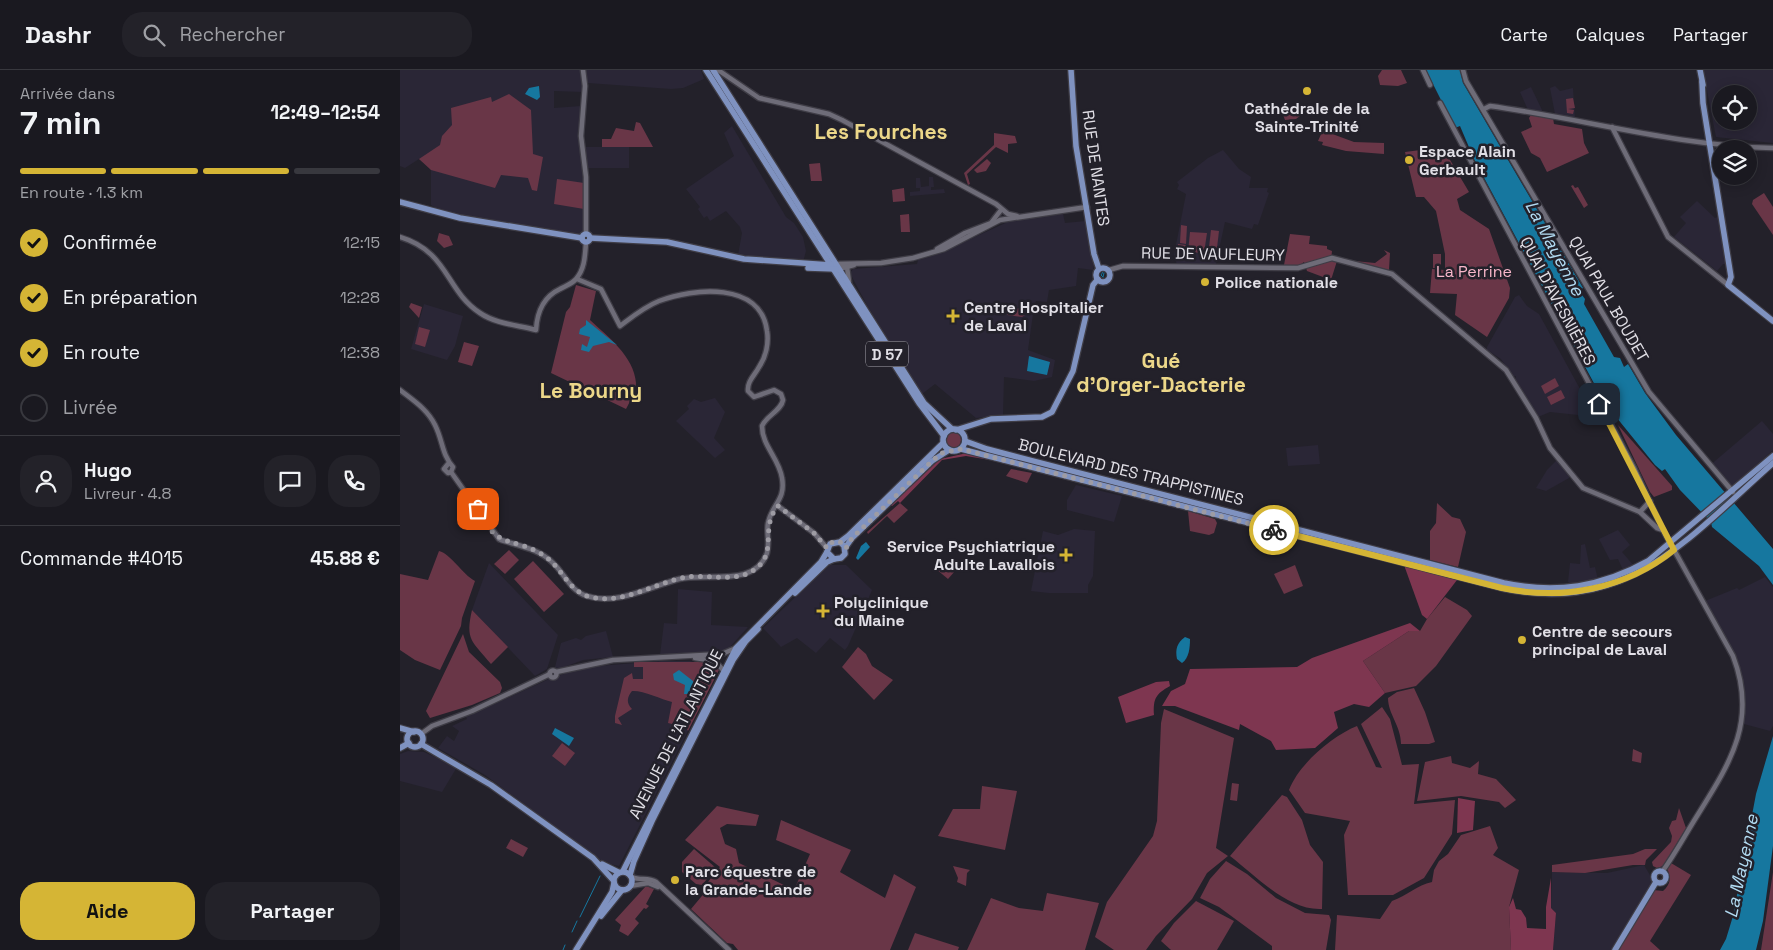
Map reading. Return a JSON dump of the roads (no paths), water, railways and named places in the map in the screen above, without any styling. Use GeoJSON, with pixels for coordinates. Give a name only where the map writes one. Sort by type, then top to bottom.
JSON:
{"type":"FeatureCollection","features":[{"type":"Feature","properties":{"kind":"main road"},"geometry":{"type":"LineString","coordinates":[[706,70],[808,231],[850,292],[854,293]]}},
{"type":"Feature","properties":{"kind":"main road","name":"D 57"},"geometry":{"type":"LineString","coordinates":[[714,70],[834,268],[919,403],[944,436]]}},
{"type":"Feature","properties":{"kind":"main road","name":"RUE DE NANTES"},"geometry":{"type":"LineString","coordinates":[[1071,70],[1076,139],[1086,207],[1099,269]]}},
{"type":"Feature","properties":{"kind":"main road"},"geometry":{"type":"LineString","coordinates":[[1700,70],[1712,140]]}},
{"type":"Feature","properties":{"kind":"main road"},"geometry":{"type":"LineString","coordinates":[[1719,185],[1731,277],[1738,292]]}},
{"type":"Feature","properties":{"kind":"main road"},"geometry":{"type":"LineString","coordinates":[[400,202],[460,218],[586,238],[667,242],[733,257],[834,268]]}},
{"type":"Feature","properties":{"kind":"main road"},"geometry":{"type":"LineString","coordinates":[[808,231],[820,255],[820,260],[816,265]]}},
{"type":"Feature","properties":{"kind":"main road"},"geometry":{"type":"LineString","coordinates":[[762,260],[821,269],[834,268]]}},
{"type":"Feature","properties":{"kind":"main road"},"geometry":{"type":"LineString","coordinates":[[1104,268],[1109,272],[1109,279],[1105,281],[1098,279],[1097,273],[1099,269],[1104,268]]}},
{"type":"Feature","properties":{"kind":"main road"},"geometry":{"type":"LineString","coordinates":[[1731,277],[1728,285],[1773,321]]}},
{"type":"Feature","properties":{"kind":"main road"},"geometry":{"type":"LineString","coordinates":[[974,424],[964,438],[961,449],[949,450],[932,461],[852,538],[846,548],[844,557],[834,559],[827,550],[832,542],[840,542],[848,536],[943,443],[944,436],[954,429],[974,424],[999,418],[1042,417],[1052,412],[1073,372],[1092,285],[1098,279]]}},
{"type":"Feature","properties":{"kind":"main road","name":"D 57"},"geometry":{"type":"LineString","coordinates":[[854,293],[924,403],[954,429]]}},
{"type":"Feature","properties":{"kind":"main road"},"geometry":{"type":"LineString","coordinates":[[954,429],[964,438]]}},
{"type":"Feature","properties":{"kind":"main road","name":"BOULEVARD DES TRAPPISTINES"},"geometry":{"type":"LineString","coordinates":[[964,438],[987,449],[1497,581],[1554,591]]}},
{"type":"Feature","properties":{"kind":"main road"},"geometry":{"type":"LineString","coordinates":[[943,443],[949,450]]}},
{"type":"Feature","properties":{"kind":"main road","name":"BOULEVARD DES TRAPPISTINES"},"geometry":{"type":"LineString","coordinates":[[961,449],[1502,588],[1532,593],[1554,591]]}},
{"type":"Feature","properties":{"kind":"main road"},"geometry":{"type":"LineString","coordinates":[[1734,494],[1773,456]]}},
{"type":"Feature","properties":{"kind":"main road"},"geometry":{"type":"LineString","coordinates":[[1554,591],[1599,588],[1651,567],[1773,462]]}},
{"type":"Feature","properties":{"kind":"main road"},"geometry":{"type":"LineString","coordinates":[[840,542],[846,548]]}},
{"type":"Feature","properties":{"kind":"main road","name":"AVENUE DE L'ATLANTIQUE"},"geometry":{"type":"LineString","coordinates":[[580,947],[612,892],[614,881],[736,648],[821,562],[827,550]]}},
{"type":"Feature","properties":{"kind":"main road","name":"AVENUE DE L'ATLANTIQUE"},"geometry":{"type":"LineString","coordinates":[[630,886],[634,860],[652,821],[738,652],[775,612],[827,562],[834,559]]}},
{"type":"Feature","properties":{"kind":"main road"},"geometry":{"type":"LineString","coordinates":[[400,730],[408,741],[415,746],[421,744],[471,771],[593,858],[631,876]]}},
{"type":"Feature","properties":{"kind":"main road"},"geometry":{"type":"LineString","coordinates":[[400,730],[421,734],[423,738],[421,744]]}},
{"type":"Feature","properties":{"kind":"main road"},"geometry":{"type":"LineString","coordinates":[[400,748],[414,732]]}},
{"type":"Feature","properties":{"kind":"main road"},"geometry":{"type":"LineString","coordinates":[[593,858],[622,890]]}},
{"type":"Feature","properties":{"kind":"main road"},"geometry":{"type":"LineString","coordinates":[[1614,950],[1656,882],[1662,883],[1665,880],[1665,874],[1662,872]]}},
{"type":"Feature","properties":{"kind":"main road"},"geometry":{"type":"LineString","coordinates":[[576,950],[622,890],[630,886]]}},
{"type":"Feature","properties":{"kind":"street"},"geometry":{"type":"LineString","coordinates":[[400,237],[424,248],[434,255],[467,302],[481,314],[506,324],[536,330],[538,314],[546,298],[577,279],[584,263],[586,177],[581,137],[585,91],[583,70]]}},
{"type":"Feature","properties":{"kind":"street"},"geometry":{"type":"LineString","coordinates":[[718,70],[759,98],[829,114],[842,120],[996,204],[1001,210],[1006,210],[1008,217]]}},
{"type":"Feature","properties":{"kind":"street"},"geometry":{"type":"LineString","coordinates":[[1423,70],[1430,85]]}},
{"type":"Feature","properties":{"kind":"street","name":"QUAI PAUL BOUDET"},"geometry":{"type":"LineString","coordinates":[[1462,70],[1466,81],[1649,392],[1734,494]]}},
{"type":"Feature","properties":{"kind":"street"},"geometry":{"type":"LineString","coordinates":[[726,91],[728,83],[733,81]]}},
{"type":"Feature","properties":{"kind":"street","name":"QUAI D'AVESNIÈRES"},"geometry":{"type":"LineString","coordinates":[[1440,103],[1650,501],[1663,530],[1733,656],[1741,681],[1743,709],[1739,738],[1731,759],[1662,872]]}},
{"type":"Feature","properties":{"kind":"street"},"geometry":{"type":"LineString","coordinates":[[1484,109],[1490,106],[1517,110],[1665,138],[1712,143]]}},
{"type":"Feature","properties":{"kind":"street"},"geometry":{"type":"LineString","coordinates":[[1612,127],[1668,237],[1728,285]]}},
{"type":"Feature","properties":{"kind":"street"},"geometry":{"type":"LineString","coordinates":[[1757,146],[1773,147]]}},
{"type":"Feature","properties":{"kind":"street"},"geometry":{"type":"LineString","coordinates":[[834,268],[927,255],[944,249],[999,218],[1086,207]]}},
{"type":"Feature","properties":{"kind":"street"},"geometry":{"type":"LineString","coordinates":[[999,218],[1001,210]]}},
{"type":"Feature","properties":{"kind":"street","name":"RUE DE VAUFLEURY"},"geometry":{"type":"LineString","coordinates":[[1109,272],[1118,267],[1298,268],[1336,258],[1392,274],[1506,370],[1536,418],[1550,448],[1586,490],[1640,512]]}},
{"type":"Feature","properties":{"kind":"street"},"geometry":{"type":"LineString","coordinates":[[834,268],[865,263]]}},
{"type":"Feature","properties":{"kind":"street"},"geometry":{"type":"LineString","coordinates":[[848,267],[847,274],[854,293]]}},
{"type":"Feature","properties":{"kind":"street"},"geometry":{"type":"LineString","coordinates":[[400,390],[428,413],[438,432],[448,464],[444,466],[444,471],[452,472],[500,540],[546,556],[573,588],[587,596],[611,598],[683,578],[748,574],[760,564],[767,552],[769,538],[767,524],[778,506],[782,493],[782,477],[777,462],[765,442],[762,426],[768,417],[780,408],[783,400],[781,394],[774,390],[754,398],[748,391],[748,383],[763,361],[767,338],[765,321],[756,306],[743,297],[730,293],[692,294],[657,302],[620,326],[601,289],[577,279]]}},
{"type":"Feature","properties":{"kind":"street"},"geometry":{"type":"LineString","coordinates":[[1650,501],[1640,512],[1657,528],[1663,530]]}},
{"type":"Feature","properties":{"kind":"street"},"geometry":{"type":"LineString","coordinates":[[778,506],[814,533],[832,542]]}},
{"type":"Feature","properties":{"kind":"street"},"geometry":{"type":"LineString","coordinates":[[814,533],[827,550]]}},
{"type":"Feature","properties":{"kind":"street"},"geometry":{"type":"LineString","coordinates":[[421,734],[432,726],[472,711],[550,674],[554,677],[556,672],[613,660],[722,654],[736,648]]}},
{"type":"Feature","properties":{"kind":"street"},"geometry":{"type":"LineString","coordinates":[[686,657],[712,660],[719,664],[723,670]]}},
{"type":"Feature","properties":{"kind":"street"},"geometry":{"type":"LineString","coordinates":[[631,876],[652,879],[702,923],[729,950]]}},
{"type":"Feature","properties":{"kind":"street"},"geometry":{"type":"LineString","coordinates":[[630,886],[648,883],[664,891]]}},
{"type":"Feature","properties":{"kind":"water","name":"La Mayenne"},"geometry":{"type":"Polygon","coordinates":[[[1426,70],[1460,70],[1463,83],[1583,288],[1579,291],[1585,299],[1584,304],[1614,357],[1620,358],[1624,367],[1628,364],[1645,393],[1676,435],[1773,549],[1773,585],[1759,566],[1712,527],[1711,522],[1680,490],[1665,469],[1662,471],[1655,465],[1604,402],[1474,159],[1460,126],[1455,128],[1426,70]]]}},
{"type":"Feature","properties":{"kind":"water"},"geometry":{"type":"Polygon","coordinates":[[[539,86],[540,97],[537,100],[525,94],[529,88],[539,86]]]}},
{"type":"Feature","properties":{"kind":"water"},"geometry":{"type":"Polygon","coordinates":[[[586,320],[617,345],[609,342],[593,346],[589,352],[581,350],[582,344],[587,347],[590,337],[579,334],[580,329],[586,325],[586,320]]]}},
{"type":"Feature","properties":{"kind":"water"},"geometry":{"type":"Polygon","coordinates":[[[1029,356],[1050,362],[1047,375],[1027,371],[1029,356]]]}},
{"type":"Feature","properties":{"kind":"water"},"geometry":{"type":"Polygon","coordinates":[[[866,542],[870,547],[858,560],[856,558],[861,546],[866,542]]]}},
{"type":"Feature","properties":{"kind":"water"},"geometry":{"type":"Polygon","coordinates":[[[1185,637],[1190,639],[1190,646],[1188,656],[1182,663],[1177,659],[1176,652],[1178,644],[1185,637]]]}},
{"type":"Feature","properties":{"kind":"water"},"geometry":{"type":"Polygon","coordinates":[[[679,670],[693,681],[695,688],[689,694],[684,694],[685,685],[674,680],[673,674],[679,670]]]}},
{"type":"Feature","properties":{"kind":"water"},"geometry":{"type":"Polygon","coordinates":[[[555,728],[574,738],[569,746],[552,734],[555,728]]]}},
{"type":"Feature","properties":{"kind":"water","name":"La Mayenne"},"geometry":{"type":"Polygon","coordinates":[[[1773,736],[1773,846],[1763,921],[1756,950],[1720,950],[1726,939],[1733,916],[1756,794],[1773,736]]]}},
{"type":"Feature","properties":{"kind":"waterway"},"geometry":{"type":"LineString","coordinates":[[1103,272],[1101,275],[1103,277]]}},
{"type":"Feature","properties":{"kind":"waterway"},"geometry":{"type":"LineString","coordinates":[[1103,277],[1104,273]]}},
{"type":"Feature","properties":{"kind":"waterway"},"geometry":{"type":"LineString","coordinates":[[580,917],[600,876]]}},
{"type":"Feature","properties":{"kind":"waterway"},"geometry":{"type":"LineString","coordinates":[[572,932],[577,921]]}},
{"type":"Feature","properties":{"kind":"waterway"},"geometry":{"type":"LineString","coordinates":[[563,950],[565,945]]}},
{"type":"Feature","properties":{"kind":"place","name":"Cathédrale de la Sainte-Trinité"},"geometry":{"type":"Point","coordinates":[1307,91]}},
{"type":"Feature","properties":{"kind":"place","name":"Espace Alain Gerbault"},"geometry":{"type":"Point","coordinates":[1409,160]}},
{"type":"Feature","properties":{"kind":"place","name":"Police nationale"},"geometry":{"type":"Point","coordinates":[1205,282]}},
{"type":"Feature","properties":{"kind":"place","name":"Centre Hospitalier de Laval"},"geometry":{"type":"Point","coordinates":[953,316]}},
{"type":"Feature","properties":{"kind":"place","name":"Service Psychiatrique Adulte Lavallois"},"geometry":{"type":"Point","coordinates":[1066,555]}},
{"type":"Feature","properties":{"kind":"place","name":"Polyclinique du Maine"},"geometry":{"type":"Point","coordinates":[823,611]}},
{"type":"Feature","properties":{"kind":"place","name":"Centre de secours principal de Laval"},"geometry":{"type":"Point","coordinates":[1522,640]}},
{"type":"Feature","properties":{"kind":"place","name":"Parc équestre de la Grande-Lande"},"geometry":{"type":"Point","coordinates":[675,880]}},
{"type":"Feature","properties":{"kind":"district","name":"Les Fourches"},"geometry":{"type":"Point","coordinates":[881,131]}},
{"type":"Feature","properties":{"kind":"district","name":"Gué d'Orger-Dacterie"},"geometry":{"type":"Point","coordinates":[1161,372]}},
{"type":"Feature","properties":{"kind":"district","name":"Le Bourny"},"geometry":{"type":"Point","coordinates":[591,390]}},
{"type":"Feature","properties":{"kind":"park label","name":"La Perrine"},"geometry":{"type":"Point","coordinates":[1474,271]}}]}
